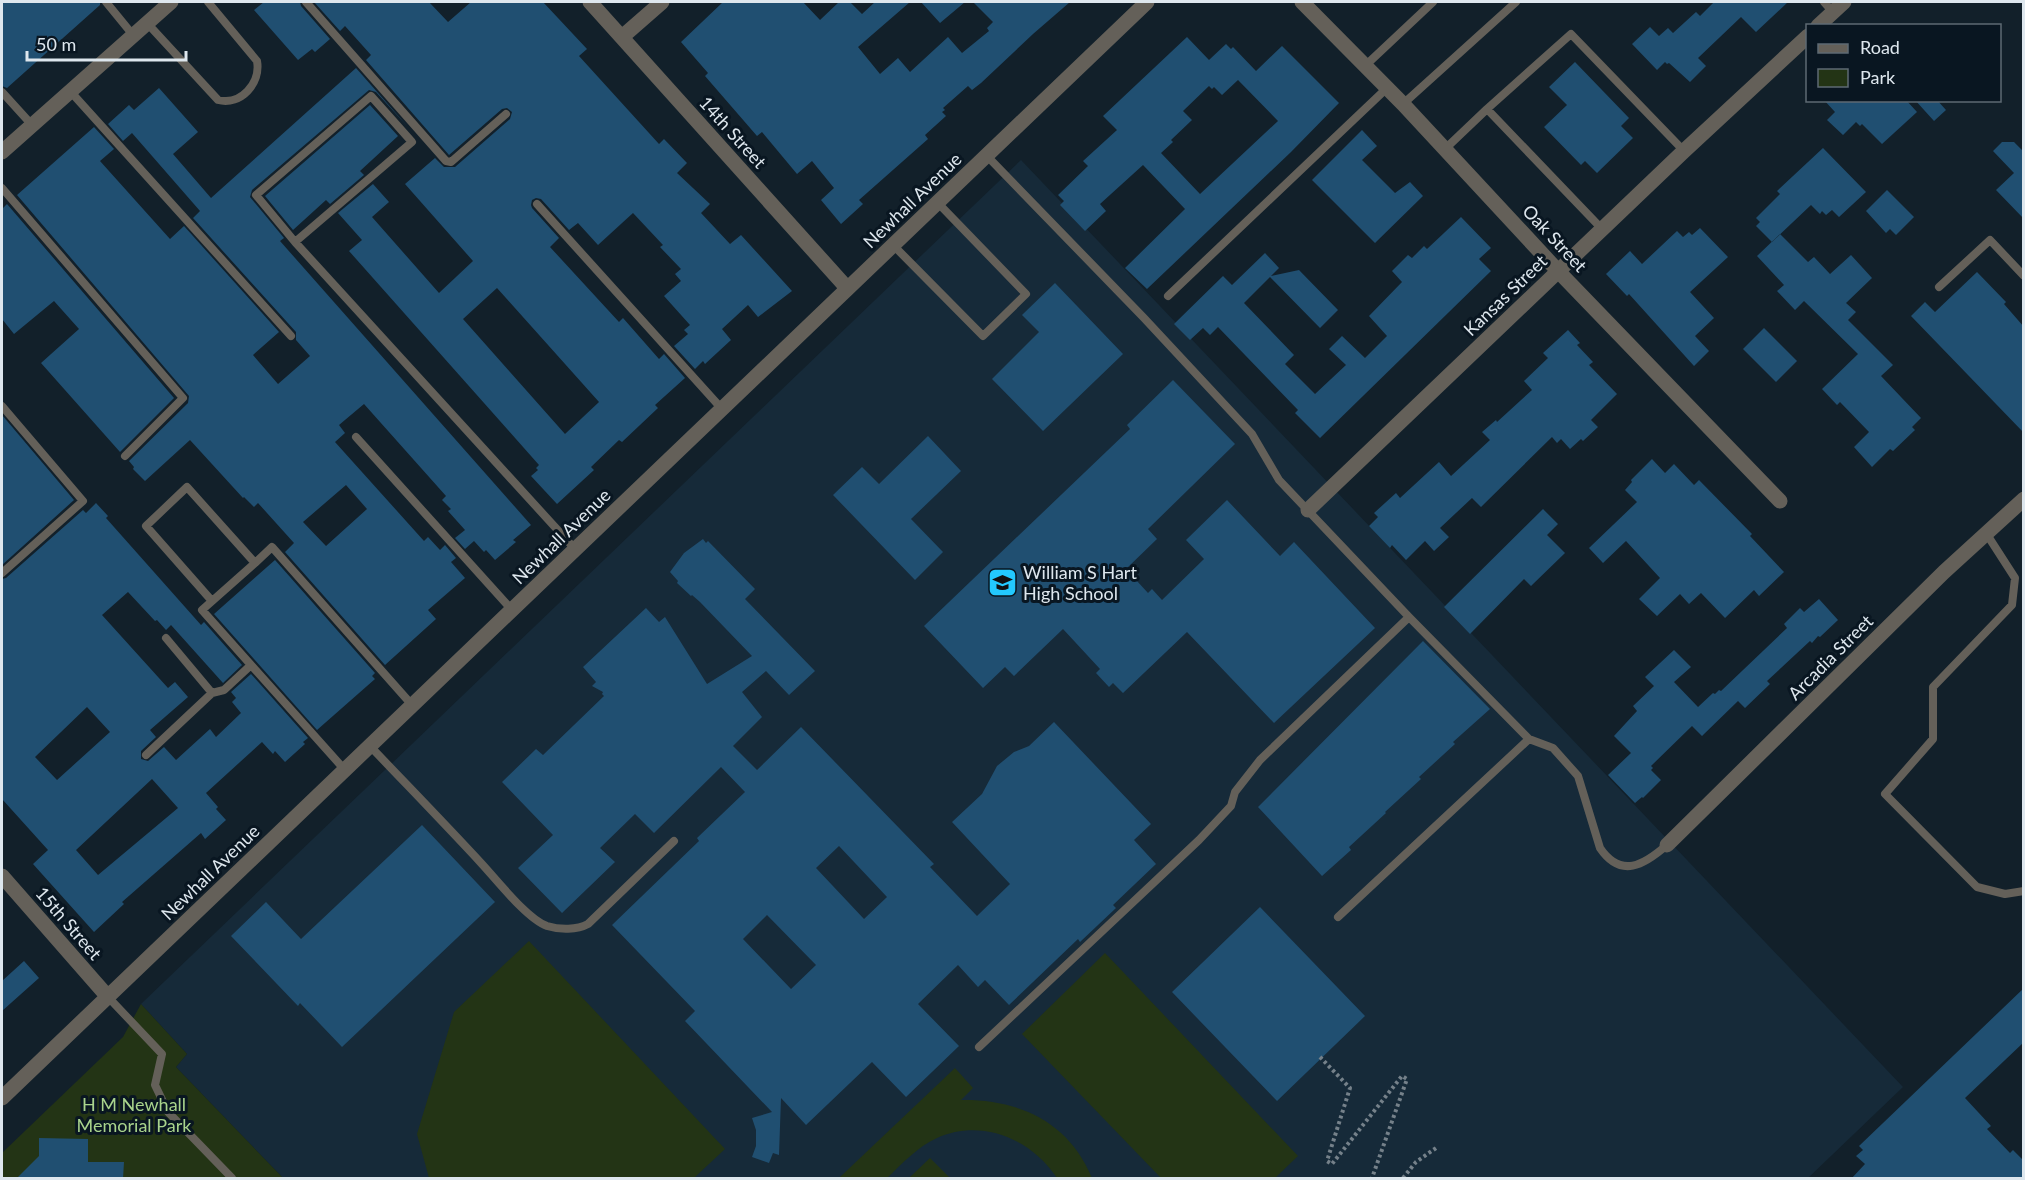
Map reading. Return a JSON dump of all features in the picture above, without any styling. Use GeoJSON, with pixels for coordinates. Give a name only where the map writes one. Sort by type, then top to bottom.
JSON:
{"type":"FeatureCollection","features":[{"type":"Feature","properties":{"kind":"street"},"geometry":{"type":"LineString","coordinates":[[2,152],[171,2]]}},
{"type":"Feature","properties":{"kind":"street","name":"14th Street"},"geometry":{"type":"LineString","coordinates":[[590,2],[847,288]]}},
{"type":"Feature","properties":{"kind":"street"},"geometry":{"type":"LineString","coordinates":[[622,37],[662,2]]}},
{"type":"Feature","properties":{"kind":"street","name":"Newhall Avenue"},"geometry":{"type":"LineString","coordinates":[[2,1098],[1148,2]]}},
{"type":"Feature","properties":{"kind":"street","name":"Oak Street"},"geometry":{"type":"LineString","coordinates":[[1302,2],[1403,104],[1558,271],[1780,501]]}},
{"type":"Feature","properties":{"kind":"street"},"geometry":{"type":"LineString","coordinates":[[1820,24],[1834,5]]}},
{"type":"Feature","properties":{"kind":"street","name":"Kansas Street"},"geometry":{"type":"LineString","coordinates":[[1308,510],[1684,151],[1806,38]]}},
{"type":"Feature","properties":{"kind":"street","name":"Arcadia Street"},"geometry":{"type":"LineString","coordinates":[[1667,845],[2024,498]]}},
{"type":"Feature","properties":{"kind":"street","name":"15th Street"},"geometry":{"type":"LineString","coordinates":[[2,876],[108,997]]}},
{"type":"Feature","properties":{"kind":"lane"},"geometry":{"type":"LineString","coordinates":[[106,2],[133,35]]}},
{"type":"Feature","properties":{"kind":"lane"},"geometry":{"type":"LineString","coordinates":[[147,23],[218,100],[227,102],[237,100],[256,82],[259,71],[257,61],[208,2]]}},
{"type":"Feature","properties":{"kind":"lane"},"geometry":{"type":"LineString","coordinates":[[306,2],[446,161],[451,162],[506,114]]}},
{"type":"Feature","properties":{"kind":"lane"},"geometry":{"type":"LineString","coordinates":[[1366,66],[1433,2]]}},
{"type":"Feature","properties":{"kind":"lane"},"geometry":{"type":"LineString","coordinates":[[1403,104],[1516,2]]}},
{"type":"Feature","properties":{"kind":"lane"},"geometry":{"type":"LineString","coordinates":[[1445,149],[1571,34],[1684,151]]}},
{"type":"Feature","properties":{"kind":"lane"},"geometry":{"type":"LineString","coordinates":[[1168,296],[1387,88]]}},
{"type":"Feature","properties":{"kind":"lane"},"geometry":{"type":"LineString","coordinates":[[70,91],[291,336]]}},
{"type":"Feature","properties":{"kind":"lane"},"geometry":{"type":"LineString","coordinates":[[2,92],[32,125]]}},
{"type":"Feature","properties":{"kind":"lane"},"geometry":{"type":"LineString","coordinates":[[295,242],[412,141],[371,96],[256,195],[295,242],[575,549]]}},
{"type":"Feature","properties":{"kind":"lane"},"geometry":{"type":"LineString","coordinates":[[1487,109],[1602,229]]}},
{"type":"Feature","properties":{"kind":"lane"},"geometry":{"type":"LineString","coordinates":[[987,156],[1144,318],[1252,434],[1279,480],[1409,617],[1529,739],[1553,748],[1578,776],[1600,848],[1607,858],[1617,864],[1629,866],[1640,864],[1652,858],[1667,845]]}},
{"type":"Feature","properties":{"kind":"lane"},"geometry":{"type":"LineString","coordinates":[[2,188],[183,398],[125,456]]}},
{"type":"Feature","properties":{"kind":"lane"},"geometry":{"type":"LineString","coordinates":[[893,245],[983,336],[1026,294],[938,202]]}},
{"type":"Feature","properties":{"kind":"lane"},"geometry":{"type":"LineString","coordinates":[[537,204],[722,409]]}},
{"type":"Feature","properties":{"kind":"lane"},"geometry":{"type":"LineString","coordinates":[[1939,287],[1990,240],[2024,276]]}},
{"type":"Feature","properties":{"kind":"lane"},"geometry":{"type":"LineString","coordinates":[[2,406],[83,501],[2,573]]}},
{"type":"Feature","properties":{"kind":"lane"},"geometry":{"type":"LineString","coordinates":[[356,437],[512,610]]}},
{"type":"Feature","properties":{"kind":"lane"},"geometry":{"type":"LineString","coordinates":[[212,601],[146,526],[187,487],[255,562]]}},
{"type":"Feature","properties":{"kind":"lane"},"geometry":{"type":"LineString","coordinates":[[1986,533],[2015,578],[2012,606],[1933,687],[1934,739],[1885,794],[1977,887],[2005,894],[2024,891]]}},
{"type":"Feature","properties":{"kind":"lane"},"geometry":{"type":"LineString","coordinates":[[344,769],[202,610],[272,547],[412,705]]}},
{"type":"Feature","properties":{"kind":"lane"},"geometry":{"type":"LineString","coordinates":[[979,1047],[1199,840],[1231,807],[1235,792],[1260,760],[1409,617]]}},
{"type":"Feature","properties":{"kind":"lane"},"geometry":{"type":"LineString","coordinates":[[166,638],[212,693]]}},
{"type":"Feature","properties":{"kind":"lane"},"geometry":{"type":"LineString","coordinates":[[146,755],[212,693],[224,690],[251,665]]}},
{"type":"Feature","properties":{"kind":"lane"},"geometry":{"type":"LineString","coordinates":[[1338,916],[1529,739]]}},
{"type":"Feature","properties":{"kind":"lane"},"geometry":{"type":"LineString","coordinates":[[369,745],[511,895],[534,918],[547,926],[573,929],[588,924],[674,841]]}},
{"type":"Feature","properties":{"kind":"lane"},"geometry":{"type":"LineString","coordinates":[[108,997],[162,1054],[155,1085],[168,1112],[232,1179]]}},
{"type":"Feature","properties":{"kind":"path"},"geometry":{"type":"LineString","coordinates":[[1320,1058],[1350,1088],[1327,1161],[1332,1164],[1402,1076],[1407,1079],[1372,1179]]}},
{"type":"Feature","properties":{"kind":"path"},"geometry":{"type":"LineString","coordinates":[[1403,1179],[1416,1162],[1436,1148]]}},
{"type":"Feature","properties":{"kind":"shaded area","name":"William S Hart High School"},"geometry":{"type":"Polygon","coordinates":[[[1021,160],[1903,1087],[1808,1178],[283,1178],[176,1067],[187,1054],[141,1004],[1021,160]]]}},
{"type":"Feature","properties":{"kind":"green space"},"geometry":{"type":"Polygon","coordinates":[[[529,941],[725,1149],[694,1178],[429,1178],[417,1134],[454,1012],[529,941]]]}},
{"type":"Feature","properties":{"kind":"green space"},"geometry":{"type":"Polygon","coordinates":[[[1105,953],[1298,1156],[1275,1178],[1161,1178],[1022,1034],[1105,953]]]}},
{"type":"Feature","properties":{"kind":"green space","name":"H M Newhall Memorial Park"},"geometry":{"type":"Polygon","coordinates":[[[141,1004],[187,1054],[176,1067],[283,1178],[2,1178],[2,1153],[123,1037],[141,1004]]]}},
{"type":"Feature","properties":{"kind":"green space"},"geometry":{"type":"Polygon","coordinates":[[[955,1068],[973,1088],[961,1100],[1003,1104],[1022,1109],[1040,1118],[1056,1128],[1070,1142],[1092,1178],[1057,1178],[1034,1152],[1019,1143],[1004,1136],[971,1130],[954,1132],[923,1146],[887,1178],[839,1178],[955,1068]]]}},
{"type":"Feature","properties":{"kind":"green space"},"geometry":{"type":"Polygon","coordinates":[[[930,1158],[950,1178],[909,1178],[930,1158]]]}},
{"type":"Feature","properties":{"kind":"building"},"geometry":{"type":"Polygon","coordinates":[[[2,2],[100,2],[100,5],[7,88],[2,86],[2,2]]]}},
{"type":"Feature","properties":{"kind":"building"},"geometry":{"type":"Polygon","coordinates":[[[264,2],[300,2],[330,39],[315,52],[312,49],[298,60],[254,10],[264,2]]]}},
{"type":"Feature","properties":{"kind":"building"},"geometry":{"type":"Polygon","coordinates":[[[314,2],[429,2],[448,22],[471,2],[543,2],[587,49],[579,56],[659,144],[664,139],[687,163],[677,173],[710,204],[701,213],[730,244],[741,235],[792,291],[758,317],[748,305],[722,329],[731,340],[705,364],[703,361],[695,369],[674,346],[688,334],[684,330],[690,325],[664,296],[681,281],[675,274],[681,269],[660,247],[663,245],[633,213],[598,245],[578,223],[569,230],[541,199],[532,200],[532,208],[559,238],[550,247],[619,322],[623,318],[659,359],[664,354],[685,378],[655,405],[658,408],[591,467],[594,470],[557,504],[531,476],[538,470],[536,468],[539,465],[349,251],[362,240],[338,213],[373,184],[389,202],[372,217],[439,293],[473,261],[405,184],[435,158],[444,167],[455,167],[510,119],[512,112],[507,108],[502,109],[449,155],[366,60],[371,55],[345,26],[340,31],[314,2]],[[497,288],[463,319],[565,434],[599,402],[497,288]]]}},
{"type":"Feature","properties":{"kind":"building"},"geometry":{"type":"Polygon","coordinates":[[[723,2],[803,2],[820,20],[839,2],[850,2],[862,14],[875,2],[910,2],[858,47],[880,74],[898,58],[910,72],[948,37],[962,53],[989,31],[987,28],[993,22],[973,2],[1070,2],[981,83],[972,90],[968,86],[943,108],[945,110],[942,112],[946,116],[925,135],[928,139],[859,200],[863,204],[841,224],[821,200],[834,188],[812,161],[797,174],[762,132],[757,136],[705,76],[708,73],[681,42],[723,2]]]}},
{"type":"Feature","properties":{"kind":"building"},"geometry":{"type":"Polygon","coordinates":[[[921,2],[965,2],[940,23],[921,2]]]}},
{"type":"Feature","properties":{"kind":"building"},"geometry":{"type":"Polygon","coordinates":[[[1714,2],[1788,2],[1756,32],[1741,17],[1698,58],[1706,66],[1690,82],[1669,63],[1665,62],[1657,70],[1632,44],[1650,27],[1659,36],[1668,28],[1673,33],[1696,12],[1700,16],[1714,2]]]}},
{"type":"Feature","properties":{"kind":"building"},"geometry":{"type":"Polygon","coordinates":[[[1187,37],[1209,60],[1226,44],[1231,49],[1233,47],[1256,71],[1282,46],[1339,103],[1147,289],[1125,268],[1185,209],[1143,165],[1100,204],[1106,211],[1085,231],[1060,205],[1064,201],[1058,195],[1088,166],[1083,161],[1117,130],[1103,116],[1187,37]],[[1238,80],[1222,95],[1214,87],[1212,89],[1209,86],[1183,111],[1192,120],[1161,153],[1200,194],[1278,121],[1238,80]]]}},
{"type":"Feature","properties":{"kind":"building"},"geometry":{"type":"Polygon","coordinates":[[[1575,62],[1629,118],[1621,126],[1633,138],[1597,173],[1585,161],[1581,165],[1544,127],[1567,105],[1549,87],[1575,62]]]}},
{"type":"Feature","properties":{"kind":"building"},"geometry":{"type":"Polygon","coordinates":[[[356,68],[408,127],[376,92],[369,90],[252,190],[250,197],[284,238],[280,241],[531,525],[495,560],[474,541],[465,549],[455,538],[465,530],[448,511],[451,509],[442,500],[446,496],[364,404],[339,425],[345,433],[335,442],[424,541],[428,537],[440,550],[445,545],[456,558],[451,562],[465,578],[428,610],[436,619],[385,665],[285,552],[294,543],[258,503],[254,507],[243,498],[190,440],[145,481],[133,469],[129,461],[188,403],[189,396],[17,195],[94,127],[114,149],[100,161],[170,239],[184,226],[279,332],[253,355],[278,384],[310,356],[296,340],[296,332],[193,218],[200,211],[132,133],[123,141],[108,124],[129,105],[134,110],[159,88],[198,132],[173,154],[211,198],[356,68]],[[346,485],[303,522],[326,546],[367,509],[346,485]]]}},
{"type":"Feature","properties":{"kind":"building"},"geometry":{"type":"Polygon","coordinates":[[[1826,102],[1908,102],[1917,112],[1882,144],[1862,124],[1860,126],[1856,122],[1843,135],[1827,120],[1835,112],[1826,102]]]}},
{"type":"Feature","properties":{"kind":"building"},"geometry":{"type":"Polygon","coordinates":[[[1917,102],[1939,102],[1946,110],[1934,121],[1917,102]]]}},
{"type":"Feature","properties":{"kind":"building"},"geometry":{"type":"Polygon","coordinates":[[[370,105],[398,136],[360,171],[364,175],[330,204],[326,200],[293,230],[265,196],[370,105]]]}},
{"type":"Feature","properties":{"kind":"building"},"geometry":{"type":"Polygon","coordinates":[[[1362,130],[1377,146],[1362,160],[1395,193],[1410,182],[1423,196],[1375,243],[1312,180],[1362,130]]]}},
{"type":"Feature","properties":{"kind":"building"},"geometry":{"type":"Polygon","coordinates":[[[2002,142],[2014,142],[2024,152],[2024,219],[1996,190],[2014,173],[1993,151],[2002,142]]]}},
{"type":"Feature","properties":{"kind":"building"},"geometry":{"type":"Polygon","coordinates":[[[1823,148],[1866,192],[1839,217],[1832,210],[1826,215],[1822,211],[1820,214],[1811,205],[1772,242],[1756,226],[1760,222],[1756,218],[1780,194],[1777,191],[1823,148]]]}},
{"type":"Feature","properties":{"kind":"building"},"geometry":{"type":"Polygon","coordinates":[[[1887,190],[1914,217],[1896,235],[1890,229],[1886,233],[1866,211],[1887,190]]]}},
{"type":"Feature","properties":{"kind":"building"},"geometry":{"type":"Polygon","coordinates":[[[7,204],[174,398],[120,452],[41,363],[79,329],[54,301],[14,334],[2,319],[2,209],[7,204]]]}},
{"type":"Feature","properties":{"kind":"building"},"geometry":{"type":"Polygon","coordinates":[[[1461,217],[1491,248],[1479,259],[1491,271],[1320,438],[1295,413],[1298,410],[1218,327],[1210,335],[1203,328],[1190,340],[1174,324],[1223,276],[1232,285],[1265,253],[1279,268],[1271,276],[1299,270],[1338,310],[1320,328],[1270,277],[1244,303],[1294,355],[1285,364],[1315,394],[1346,365],[1329,349],[1342,336],[1365,358],[1387,336],[1369,316],[1402,282],[1392,271],[1408,255],[1412,258],[1424,246],[1427,249],[1461,217]]]}},
{"type":"Feature","properties":{"kind":"building"},"geometry":{"type":"Polygon","coordinates":[[[1700,228],[1728,257],[1690,292],[1714,318],[1695,336],[1709,351],[1694,366],[1629,294],[1627,296],[1606,274],[1630,251],[1642,264],[1677,231],[1683,237],[1689,232],[1692,235],[1700,228]]]}},
{"type":"Feature","properties":{"kind":"building"},"geometry":{"type":"Polygon","coordinates":[[[1780,234],[1808,262],[1814,257],[1830,274],[1851,255],[1872,278],[1846,303],[1856,312],[1848,320],[1893,365],[1881,376],[1921,418],[1912,427],[1915,430],[1893,451],[1890,449],[1872,467],[1854,447],[1869,432],[1840,402],[1837,405],[1822,389],[1858,354],[1804,301],[1795,310],[1777,291],[1784,285],[1757,256],[1780,234]]]}},
{"type":"Feature","properties":{"kind":"building"},"geometry":{"type":"Polygon","coordinates":[[[1977,272],[2006,302],[2004,304],[2024,327],[2024,433],[1911,316],[1925,302],[1935,312],[1977,272]]]}},
{"type":"Feature","properties":{"kind":"building"},"geometry":{"type":"Polygon","coordinates":[[[1055,283],[1123,354],[1043,431],[992,379],[1039,332],[1022,315],[1055,283]]]}},
{"type":"Feature","properties":{"kind":"building"},"geometry":{"type":"Polygon","coordinates":[[[1764,328],[1797,361],[1776,382],[1743,349],[1764,328]]]}},
{"type":"Feature","properties":{"kind":"building"},"geometry":{"type":"Polygon","coordinates":[[[1568,330],[1580,343],[1577,345],[1593,362],[1589,365],[1617,394],[1591,420],[1598,427],[1570,449],[1561,439],[1557,443],[1552,437],[1481,507],[1472,498],[1440,528],[1449,537],[1434,551],[1425,541],[1406,560],[1392,545],[1390,548],[1369,526],[1378,517],[1374,513],[1396,493],[1400,498],[1439,462],[1451,476],[1490,440],[1482,432],[1496,420],[1497,422],[1532,390],[1524,381],[1548,358],[1543,353],[1568,330]]]}},
{"type":"Feature","properties":{"kind":"building"},"geometry":{"type":"Polygon","coordinates":[[[1173,380],[1235,444],[1148,529],[1157,539],[1126,569],[1148,593],[1152,589],[1162,600],[1204,559],[1186,540],[1227,500],[1280,556],[1294,542],[1375,628],[1274,723],[1187,632],[1123,693],[1113,683],[1109,687],[1096,673],[1100,669],[1063,629],[1014,676],[1005,667],[983,688],[924,626],[1130,429],[1127,425],[1173,380]]]}},
{"type":"Feature","properties":{"kind":"building"},"geometry":{"type":"Polygon","coordinates":[[[2,415],[74,500],[2,565],[2,415]]]}},
{"type":"Feature","properties":{"kind":"building"},"geometry":{"type":"Polygon","coordinates":[[[928,436],[961,471],[911,519],[943,552],[915,580],[833,495],[862,467],[879,484],[928,436]]]}},
{"type":"Feature","properties":{"kind":"building"},"geometry":{"type":"Polygon","coordinates":[[[1652,459],[1665,473],[1674,464],[1694,485],[1699,480],[1752,534],[1750,536],[1784,572],[1759,596],[1754,590],[1725,618],[1701,593],[1689,604],[1680,594],[1657,616],[1639,599],[1660,578],[1626,541],[1603,563],[1589,548],[1637,502],[1625,490],[1632,482],[1631,480],[1652,459]]]}},
{"type":"Feature","properties":{"kind":"building"},"geometry":{"type":"Polygon","coordinates":[[[96,503],[108,516],[106,518],[201,625],[204,622],[242,665],[223,683],[171,625],[166,630],[128,592],[102,615],[168,688],[175,682],[188,697],[150,730],[156,737],[141,751],[141,759],[148,761],[164,747],[176,760],[210,729],[216,737],[241,713],[232,702],[236,698],[231,692],[251,674],[308,738],[303,742],[305,744],[285,762],[275,751],[273,754],[262,742],[206,793],[226,820],[205,839],[201,833],[122,902],[124,904],[94,932],[33,864],[48,850],[2,799],[2,579],[6,578],[83,510],[86,513],[96,503]],[[87,707],[35,757],[57,780],[110,732],[87,707]],[[152,779],[76,850],[98,875],[178,808],[152,779]]]}},
{"type":"Feature","properties":{"kind":"building"},"geometry":{"type":"Polygon","coordinates":[[[1543,509],[1558,524],[1547,535],[1565,553],[1531,586],[1524,579],[1470,634],[1444,607],[1543,509]]]}},
{"type":"Feature","properties":{"kind":"building"},"geometry":{"type":"Polygon","coordinates":[[[703,539],[706,543],[708,541],[755,589],[745,599],[815,671],[789,695],[766,671],[742,692],[762,717],[733,746],[757,770],[801,727],[934,864],[930,867],[977,916],[1010,884],[952,822],[982,794],[997,766],[1014,752],[1029,746],[1054,722],[1151,824],[1134,840],[1156,864],[1113,905],[1116,908],[1080,942],[1078,939],[1009,1005],[985,980],[978,987],[958,965],[918,1004],[959,1046],[906,1097],[872,1062],[806,1125],[781,1098],[779,1155],[773,1153],[769,1163],[752,1157],[756,1146],[756,1130],[752,1118],[772,1112],[685,1021],[695,1011],[612,925],[699,841],[697,838],[745,792],[721,767],[654,833],[635,814],[600,848],[615,862],[562,913],[518,868],[553,835],[502,782],[536,749],[543,755],[604,696],[603,692],[592,686],[596,682],[583,667],[646,608],[659,622],[665,617],[707,684],[752,656],[700,602],[677,583],[678,581],[670,572],[684,553],[703,539]],[[839,846],[816,868],[864,919],[887,897],[839,846]],[[767,915],[743,939],[791,989],[816,965],[767,915]]]}},
{"type":"Feature","properties":{"kind":"building"},"geometry":{"type":"Polygon","coordinates":[[[275,560],[375,673],[372,676],[375,679],[317,730],[214,614],[275,560]]]}},
{"type":"Feature","properties":{"kind":"building"},"geometry":{"type":"Polygon","coordinates":[[[1819,599],[1838,620],[1812,643],[1810,641],[1767,681],[1770,684],[1745,708],[1738,701],[1702,736],[1692,726],[1651,766],[1653,768],[1651,770],[1661,780],[1643,798],[1635,803],[1608,775],[1631,753],[1614,736],[1637,711],[1633,706],[1654,686],[1645,677],[1674,650],[1691,667],[1674,682],[1698,707],[1713,693],[1721,691],[1787,628],[1784,624],[1800,608],[1804,612],[1819,599]]]}},
{"type":"Feature","properties":{"kind":"building"},"geometry":{"type":"Polygon","coordinates":[[[1423,641],[1490,709],[1453,742],[1455,744],[1419,777],[1421,779],[1349,847],[1351,850],[1322,876],[1258,807],[1423,641]]]}},
{"type":"Feature","properties":{"kind":"building"},"geometry":{"type":"Polygon","coordinates":[[[422,825],[495,902],[342,1047],[300,1003],[298,1006],[231,936],[266,902],[301,939],[422,825]]]}},
{"type":"Feature","properties":{"kind":"building"},"geometry":{"type":"Polygon","coordinates":[[[1260,907],[1365,1016],[1277,1101],[1172,992],[1260,907]]]}},
{"type":"Feature","properties":{"kind":"building"},"geometry":{"type":"Polygon","coordinates":[[[24,961],[39,978],[2,1011],[2,981],[24,961]]]}},
{"type":"Feature","properties":{"kind":"building"},"geometry":{"type":"Polygon","coordinates":[[[2024,988],[2024,1042],[1965,1098],[1991,1126],[1987,1129],[2010,1153],[2013,1150],[2024,1161],[2024,1179],[1851,1179],[1865,1164],[1856,1156],[1863,1150],[1859,1146],[2024,988]]]}},
{"type":"Feature","properties":{"kind":"building"},"geometry":{"type":"Polygon","coordinates":[[[39,1138],[88,1139],[88,1162],[124,1162],[123,1179],[16,1179],[39,1156],[39,1138]]]}},
{"type":"Feature","properties":{"kind":"place","name":"William S Hart High School"},"geometry":{"type":"Point","coordinates":[1002,582]}}]}
